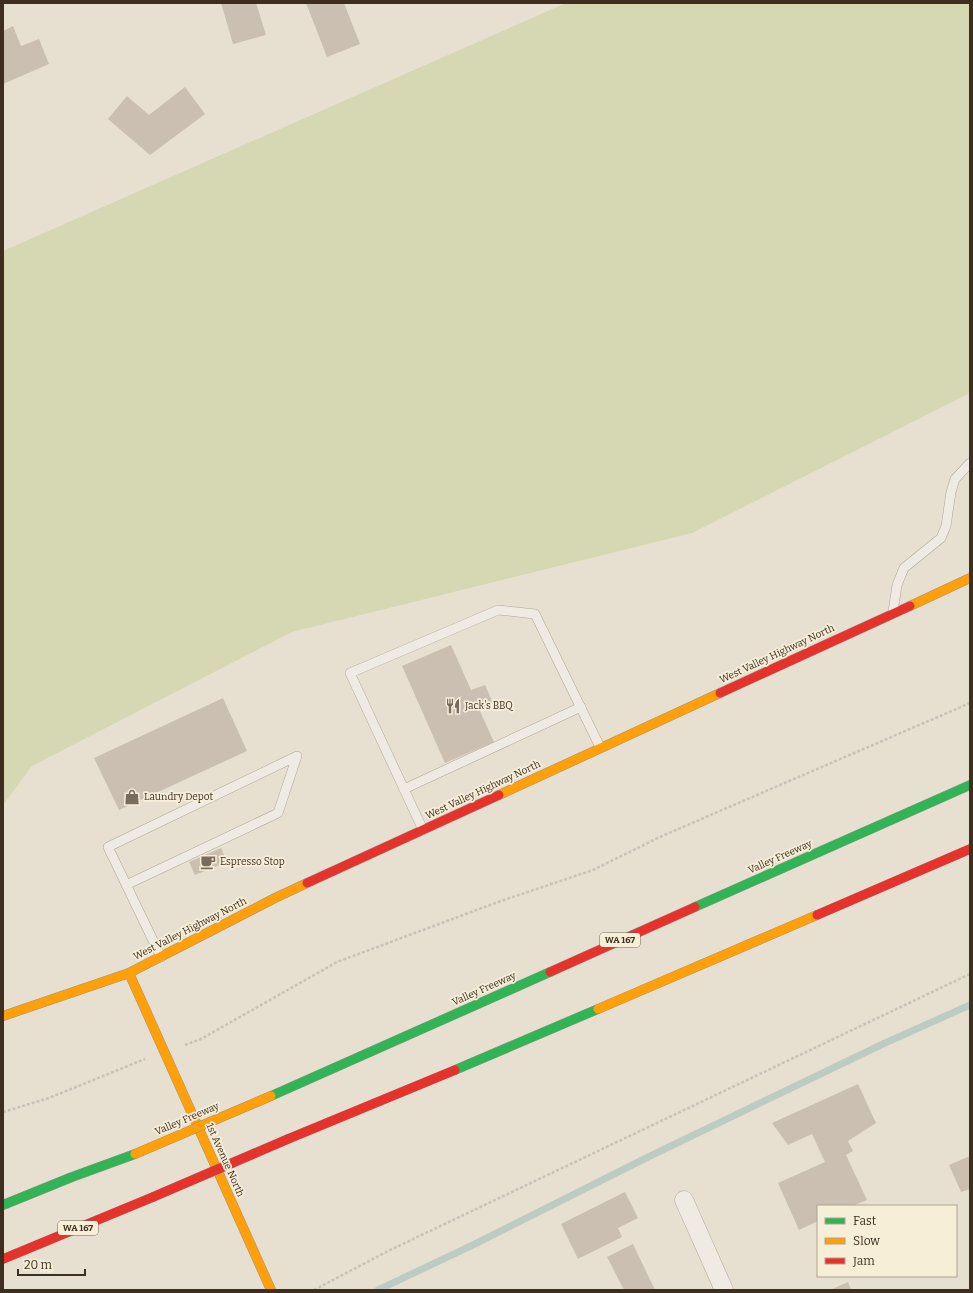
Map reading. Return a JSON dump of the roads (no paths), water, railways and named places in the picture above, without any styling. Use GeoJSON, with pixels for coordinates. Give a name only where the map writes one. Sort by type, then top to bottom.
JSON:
{"type":"FeatureCollection","features":[{"type":"Feature","properties":{"kind":"main road","name":"West Valley Highway North"},"geometry":{"type":"LineString","coordinates":[[3,1016],[128,973],[275,898],[600,747],[970,578]]}},
{"type":"Feature","properties":{"kind":"main road","name":"Valley Freeway"},"geometry":{"type":"LineString","coordinates":[[3,1205],[72,1177],[135,1154],[271,1096],[970,785]]}},
{"type":"Feature","properties":{"kind":"main road","name":"WA 167"},"geometry":{"type":"LineString","coordinates":[[3,1259],[153,1198],[288,1139],[513,1046],[970,849]]}},
{"type":"Feature","properties":{"kind":"main road","name":"1st Avenue North"},"geometry":{"type":"LineString","coordinates":[[128,973],[271,1290]]}},
{"type":"Feature","properties":{"kind":"street"},"geometry":{"type":"LineString","coordinates":[[684,1200],[724,1290]]}},
{"type":"Feature","properties":{"kind":"lane"},"geometry":{"type":"LineString","coordinates":[[893,613],[897,584],[904,568],[941,538],[946,526],[951,492],[955,479],[970,463]]}},
{"type":"Feature","properties":{"kind":"lane"},"geometry":{"type":"LineString","coordinates":[[423,830],[350,673],[498,610],[535,614],[600,747]]}},
{"type":"Feature","properties":{"kind":"lane"},"geometry":{"type":"LineString","coordinates":[[404,788],[581,707]]}},
{"type":"Feature","properties":{"kind":"lane"},"geometry":{"type":"LineString","coordinates":[[126,885],[278,813],[298,756],[108,847],[126,885],[161,957]]}},
{"type":"Feature","properties":{"kind":"waterway"},"geometry":{"type":"LineString","coordinates":[[378,1290],[477,1243],[644,1159],[885,1043],[970,1005]]}},
{"type":"Feature","properties":{"kind":"place","name":"Jack's BBQ"},"geometry":{"type":"Point","coordinates":[453,706]}},
{"type":"Feature","properties":{"kind":"place","name":"Laundry Depot"},"geometry":{"type":"Point","coordinates":[132,797]}},
{"type":"Feature","properties":{"kind":"place","name":"Espresso Stop"},"geometry":{"type":"Point","coordinates":[208,862]}}]}
